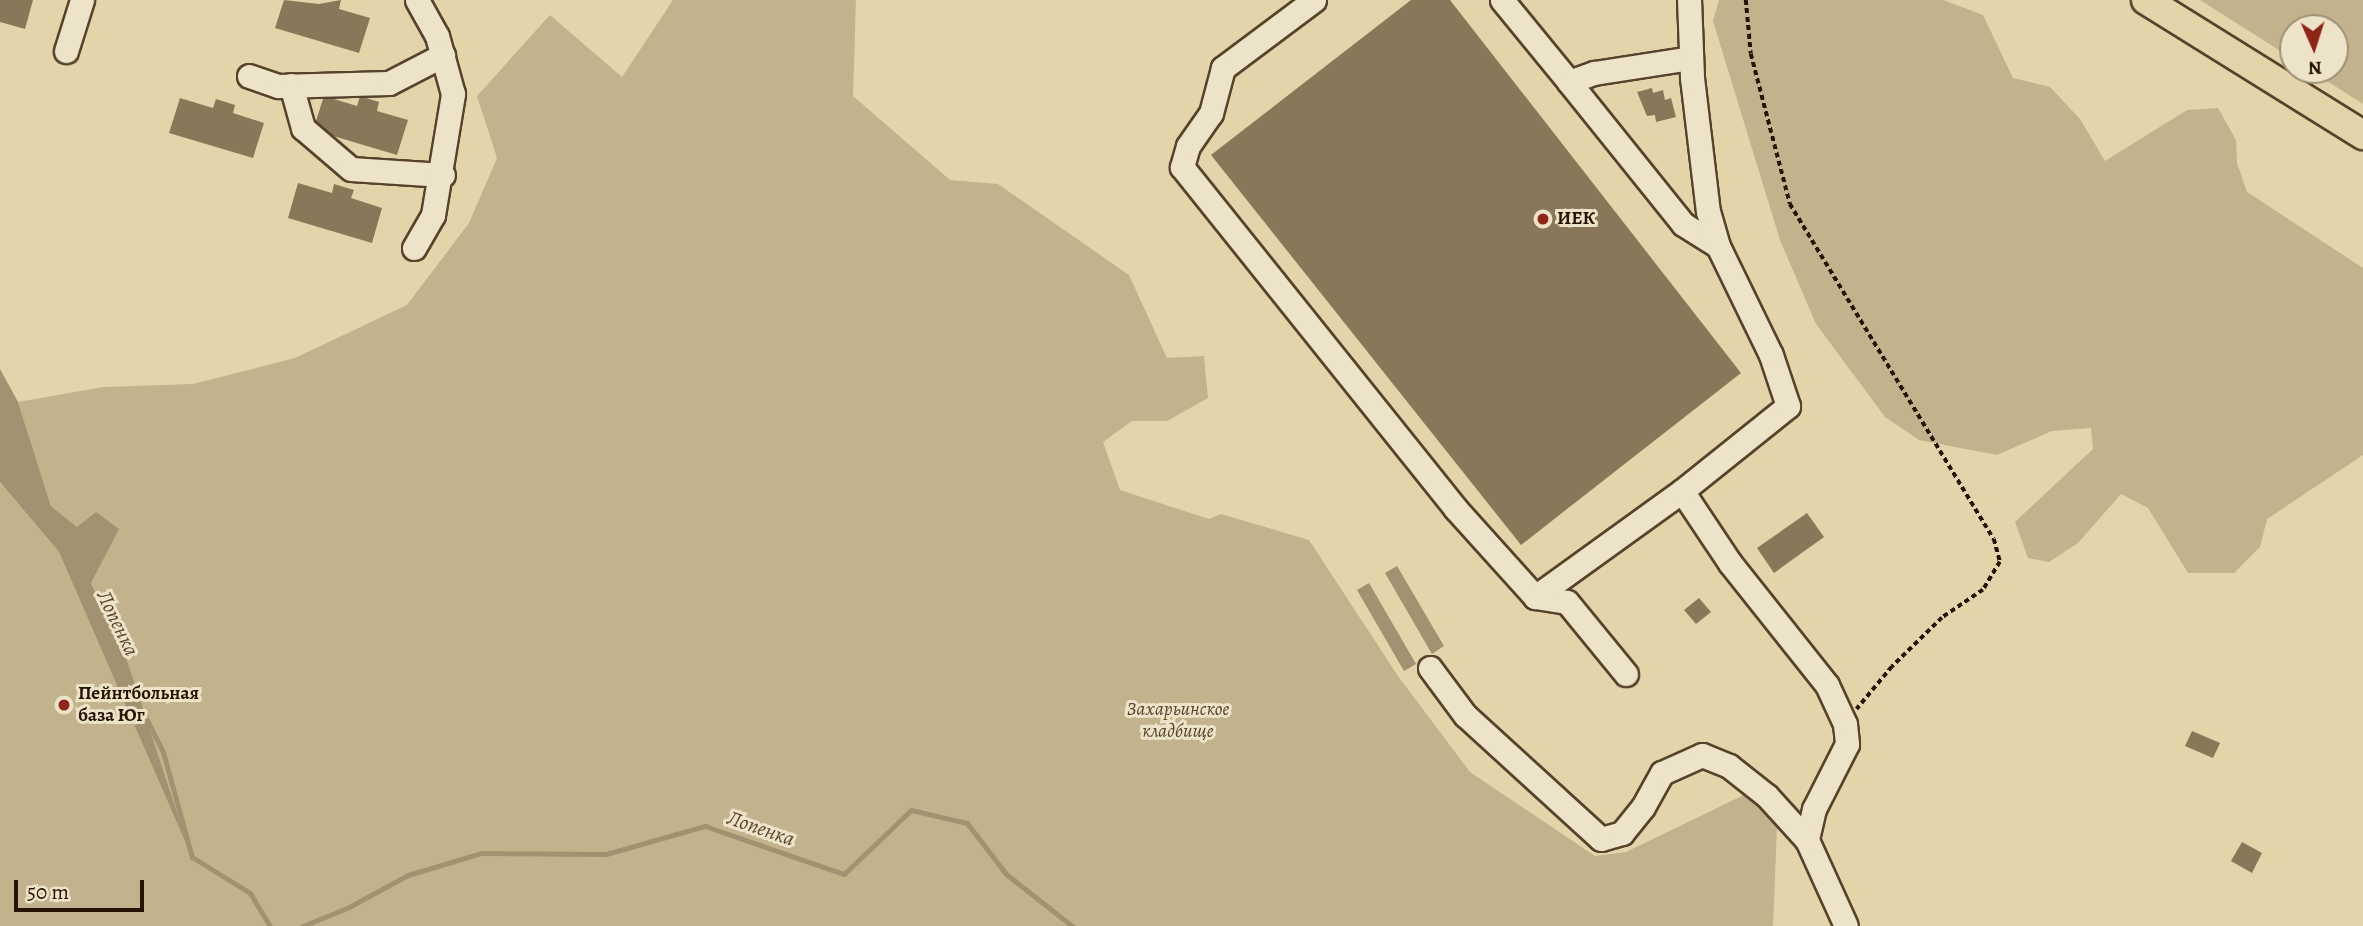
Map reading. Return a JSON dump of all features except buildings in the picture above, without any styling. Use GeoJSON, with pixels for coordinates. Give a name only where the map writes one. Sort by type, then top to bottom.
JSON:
{"type":"FeatureCollection","features":[{"type":"Feature","properties":{"kind":"main road"},"geometry":{"type":"LineString","coordinates":[[2146,0],[2363,135]]}},
{"type":"Feature","properties":{"kind":"lane"},"geometry":{"type":"LineString","coordinates":[[66,51],[82,0]]}},
{"type":"Feature","properties":{"kind":"lane"},"geometry":{"type":"LineString","coordinates":[[414,248],[433,215],[443,175],[453,94],[443,55],[417,0]]}},
{"type":"Feature","properties":{"kind":"lane"},"geometry":{"type":"LineString","coordinates":[[1314,0],[1223,68],[1211,113],[1188,146],[1182,167],[1455,508],[1535,597],[1567,602],[1626,674]]}},
{"type":"Feature","properties":{"kind":"lane"},"geometry":{"type":"LineString","coordinates":[[1502,0],[1683,224],[1718,246]]}},
{"type":"Feature","properties":{"kind":"lane"},"geometry":{"type":"LineString","coordinates":[[1535,597],[1682,491],[1788,406],[1771,355],[1718,246],[1708,212],[1691,58],[1689,0]]}},
{"type":"Feature","properties":{"kind":"lane"},"geometry":{"type":"LineString","coordinates":[[249,76],[278,86],[389,83],[443,55]]}},
{"type":"Feature","properties":{"kind":"lane"},"geometry":{"type":"LineString","coordinates":[[1569,82],[1594,73],[1691,58]]}},
{"type":"Feature","properties":{"kind":"lane"},"geometry":{"type":"LineString","coordinates":[[291,85],[303,128],[351,169],[443,175]]}},
{"type":"Feature","properties":{"kind":"lane"},"geometry":{"type":"LineString","coordinates":[[1682,491],[1730,563],[1827,685],[1845,724],[1847,744],[1814,809],[1807,840]]}},
{"type":"Feature","properties":{"kind":"lane"},"geometry":{"type":"LineString","coordinates":[[1430,668],[1465,715],[1601,839],[1622,833],[1643,807],[1662,773],[1702,755],[1729,766],[1767,796],[1807,840],[1846,926]]}},
{"type":"Feature","properties":{"kind":"path"},"geometry":{"type":"LineString","coordinates":[[1746,0],[1751,54],[1790,204],[1994,539],[2000,562],[1983,590],[1942,618],[1892,667],[1845,724]]}},
{"type":"Feature","properties":{"kind":"green space","name":"Захарьинское кладбище"},"geometry":{"type":"Polygon","coordinates":[[[673,0],[856,0],[853,96],[950,180],[998,184],[1129,275],[1167,358],[1204,356],[1208,398],[1167,421],[1132,421],[1103,442],[1120,490],[1209,519],[1221,514],[1309,540],[1398,676],[1470,772],[1595,856],[1626,852],[1746,794],[1777,827],[1773,926],[0,926],[0,482],[59,552],[188,844],[128,663],[91,583],[77,527],[51,506],[18,402],[103,387],[193,384],[295,358],[407,305],[469,223],[497,158],[477,96],[550,15],[622,77],[673,0]]]}},
{"type":"Feature","properties":{"kind":"green space"},"geometry":{"type":"Polygon","coordinates":[[[1719,0],[1943,0],[1983,15],[2013,78],[2050,87],[2080,119],[2105,161],[2187,110],[2218,108],[2236,140],[2237,163],[2247,192],[2363,268],[2363,455],[2267,519],[2260,547],[2234,573],[2188,573],[2148,508],[2121,494],[2078,543],[2049,562],[2028,558],[2015,522],[2093,449],[2091,428],[2052,431],[1997,455],[1919,440],[1885,417],[1816,324],[1780,240],[1713,21],[1719,0]]]}},
{"type":"Feature","properties":{"kind":"green space"},"geometry":{"type":"Polygon","coordinates":[[[2200,0],[2363,0],[2363,104],[2332,84],[2349,84],[2349,14],[2279,14],[2279,50],[2200,0]]]}},
{"type":"Feature","properties":{"kind":"shaded area"},"geometry":{"type":"Polygon","coordinates":[[[0,369],[18,402],[51,506],[77,527],[96,512],[119,529],[91,583],[128,663],[192,857],[59,552],[0,482],[0,369]]]}},
{"type":"Feature","properties":{"kind":"shaded area"},"geometry":{"type":"Polygon","coordinates":[[[1397,566],[1444,646],[1432,654],[1385,573],[1397,566]]]}},
{"type":"Feature","properties":{"kind":"shaded area"},"geometry":{"type":"Polygon","coordinates":[[[1369,583],[1416,664],[1404,671],[1357,590],[1369,583]]]}},
{"type":"Feature","properties":{"kind":"waterway","name":"Лопенка"},"geometry":{"type":"LineString","coordinates":[[144,714],[163,752],[192,857],[250,893],[270,926]]}},
{"type":"Feature","properties":{"kind":"waterway","name":"Лопенка"},"geometry":{"type":"LineString","coordinates":[[303,926],[349,907],[408,875],[481,853],[606,854],[705,826],[844,874],[911,810],[967,823],[1006,874],[1072,926]]}},
{"type":"Feature","properties":{"kind":"place","name":"ИЕК"},"geometry":{"type":"Point","coordinates":[1543,219]}},
{"type":"Feature","properties":{"kind":"place","name":"Пейнтбольная база Юг"},"geometry":{"type":"Point","coordinates":[64,705]}}]}
